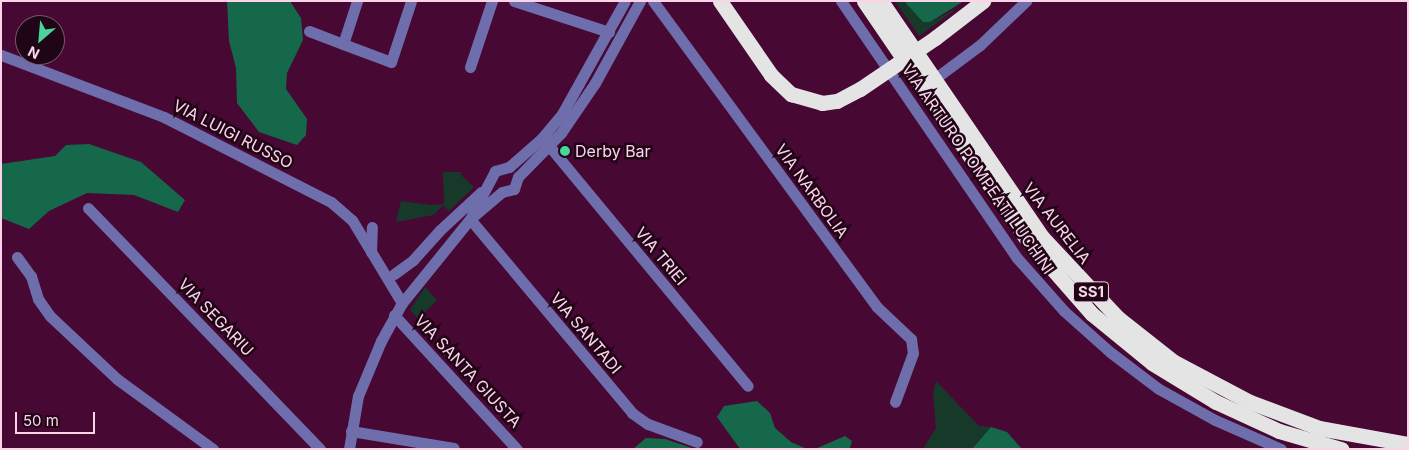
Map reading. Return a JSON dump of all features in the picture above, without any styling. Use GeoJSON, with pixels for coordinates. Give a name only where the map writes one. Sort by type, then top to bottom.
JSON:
{"type":"FeatureCollection","features":[{"type":"Feature","properties":{"kind":"highway"},"geometry":{"type":"LineString","coordinates":[[720,1],[771,75],[791,94],[822,103],[837,101],[860,89],[935,38],[983,1]]}},
{"type":"Feature","properties":{"kind":"highway","name":"VIA AURELIA"},"geometry":{"type":"LineString","coordinates":[[864,1],[1028,241],[1092,314],[1152,363],[1216,402],[1265,426],[1341,449]]}},
{"type":"Feature","properties":{"kind":"highway","name":"VIA AURELIA"},"geometry":{"type":"LineString","coordinates":[[881,1],[933,80],[1042,237],[1098,299],[1160,351],[1206,381],[1280,414],[1346,434],[1408,444]]}},
{"type":"Feature","properties":{"kind":"street"},"geometry":{"type":"LineString","coordinates":[[343,44],[357,1]]}},
{"type":"Feature","properties":{"kind":"street"},"geometry":{"type":"LineString","coordinates":[[309,31],[391,62],[412,1]]}},
{"type":"Feature","properties":{"kind":"street"},"geometry":{"type":"LineString","coordinates":[[470,66],[492,1]]}},
{"type":"Feature","properties":{"kind":"street"},"geometry":{"type":"LineString","coordinates":[[514,1],[609,32]]}},
{"type":"Feature","properties":{"kind":"street"},"geometry":{"type":"LineString","coordinates":[[349,449],[351,431],[365,378],[394,315],[470,219],[498,168],[509,167],[541,139],[562,114],[625,1]]}},
{"type":"Feature","properties":{"kind":"street"},"geometry":{"type":"LineString","coordinates":[[470,219],[502,192],[514,189],[518,177],[550,147],[595,83],[640,1]]}},
{"type":"Feature","properties":{"kind":"street","name":"VIA NARBOLIA"},"geometry":{"type":"LineString","coordinates":[[654,1],[877,307],[911,339],[913,353],[895,402]]}},
{"type":"Feature","properties":{"kind":"street","name":"VIA ARTURO POMPEATI LUCHINI"},"geometry":{"type":"LineString","coordinates":[[842,1],[1011,250],[1064,311],[1153,384],[1215,420],[1281,449]]}},
{"type":"Feature","properties":{"kind":"street"},"geometry":{"type":"LineString","coordinates":[[933,80],[980,45],[1026,1]]}},
{"type":"Feature","properties":{"kind":"street","name":"VIA LUIGI RUSSO"},"geometry":{"type":"LineString","coordinates":[[1,55],[164,117],[331,202],[349,217],[371,252],[391,278],[402,303]]}},
{"type":"Feature","properties":{"kind":"street","name":"VIA TRIEI"},"geometry":{"type":"LineString","coordinates":[[550,147],[748,386]]}},
{"type":"Feature","properties":{"kind":"street"},"geometry":{"type":"LineString","coordinates":[[509,167],[518,177]]}},
{"type":"Feature","properties":{"kind":"street"},"geometry":{"type":"LineString","coordinates":[[490,184],[502,192]]}},
{"type":"Feature","properties":{"kind":"street"},"geometry":{"type":"LineString","coordinates":[[391,278],[417,256],[440,230],[490,184]]}},
{"type":"Feature","properties":{"kind":"street","name":"VIA SEGARIU"},"geometry":{"type":"LineString","coordinates":[[88,208],[320,449]]}},
{"type":"Feature","properties":{"kind":"street","name":"VIA SANTADI"},"geometry":{"type":"LineString","coordinates":[[470,219],[632,413],[648,424],[697,442]]}},
{"type":"Feature","properties":{"kind":"street"},"geometry":{"type":"LineString","coordinates":[[371,252],[372,227]]}},
{"type":"Feature","properties":{"kind":"street"},"geometry":{"type":"LineString","coordinates":[[17,257],[31,276],[40,303],[57,322],[117,379],[213,449]]}},
{"type":"Feature","properties":{"kind":"street"},"geometry":{"type":"LineString","coordinates":[[391,278],[398,261]]}},
{"type":"Feature","properties":{"kind":"street","name":"VIA SANTA GIUSTA"},"geometry":{"type":"LineString","coordinates":[[394,315],[517,449]]}},
{"type":"Feature","properties":{"kind":"street"},"geometry":{"type":"LineString","coordinates":[[351,431],[454,448]]}},
{"type":"Feature","properties":{"kind":"green space"},"geometry":{"type":"Polygon","coordinates":[[[227,1],[290,1],[301,18],[303,40],[287,73],[286,89],[307,119],[306,135],[297,145],[259,132],[237,103],[236,68],[229,41],[227,1]]]}},
{"type":"Feature","properties":{"kind":"green space"},"geometry":{"type":"Polygon","coordinates":[[[895,1],[904,1],[930,22],[959,7],[919,36],[895,1]]]}},
{"type":"Feature","properties":{"kind":"green space"},"geometry":{"type":"Polygon","coordinates":[[[904,1],[964,1],[930,22],[923,22],[904,1]]]}},
{"type":"Feature","properties":{"kind":"green space"},"geometry":{"type":"Polygon","coordinates":[[[89,144],[141,162],[185,200],[178,212],[134,195],[87,193],[49,211],[29,229],[1,218],[1,164],[55,156],[66,145],[89,144]]]}},
{"type":"Feature","properties":{"kind":"green space"},"geometry":{"type":"Polygon","coordinates":[[[443,172],[462,172],[461,175],[474,187],[449,211],[443,205],[434,215],[396,222],[401,201],[431,205],[444,204],[443,172]]]}},
{"type":"Feature","properties":{"kind":"green space"},"geometry":{"type":"Polygon","coordinates":[[[425,287],[437,300],[418,319],[410,310],[425,287]]]}},
{"type":"Feature","properties":{"kind":"green space"},"geometry":{"type":"Polygon","coordinates":[[[936,381],[979,426],[991,427],[972,449],[923,449],[936,428],[933,392],[936,381]]]}},
{"type":"Feature","properties":{"kind":"green space"},"geometry":{"type":"Polygon","coordinates":[[[757,401],[770,413],[775,428],[791,442],[807,449],[740,449],[717,417],[724,406],[757,401]]]}},
{"type":"Feature","properties":{"kind":"green space"},"geometry":{"type":"Polygon","coordinates":[[[991,427],[1007,432],[1022,449],[972,449],[991,427]]]}},
{"type":"Feature","properties":{"kind":"green space"},"geometry":{"type":"Polygon","coordinates":[[[845,436],[852,441],[850,448],[815,449],[845,436]]]}},
{"type":"Feature","properties":{"kind":"green space"},"geometry":{"type":"Polygon","coordinates":[[[646,438],[665,439],[695,449],[633,449],[646,438]]]}},
{"type":"Feature","properties":{"kind":"place","name":"Derby Bar"},"geometry":{"type":"Point","coordinates":[565,151]}}]}
